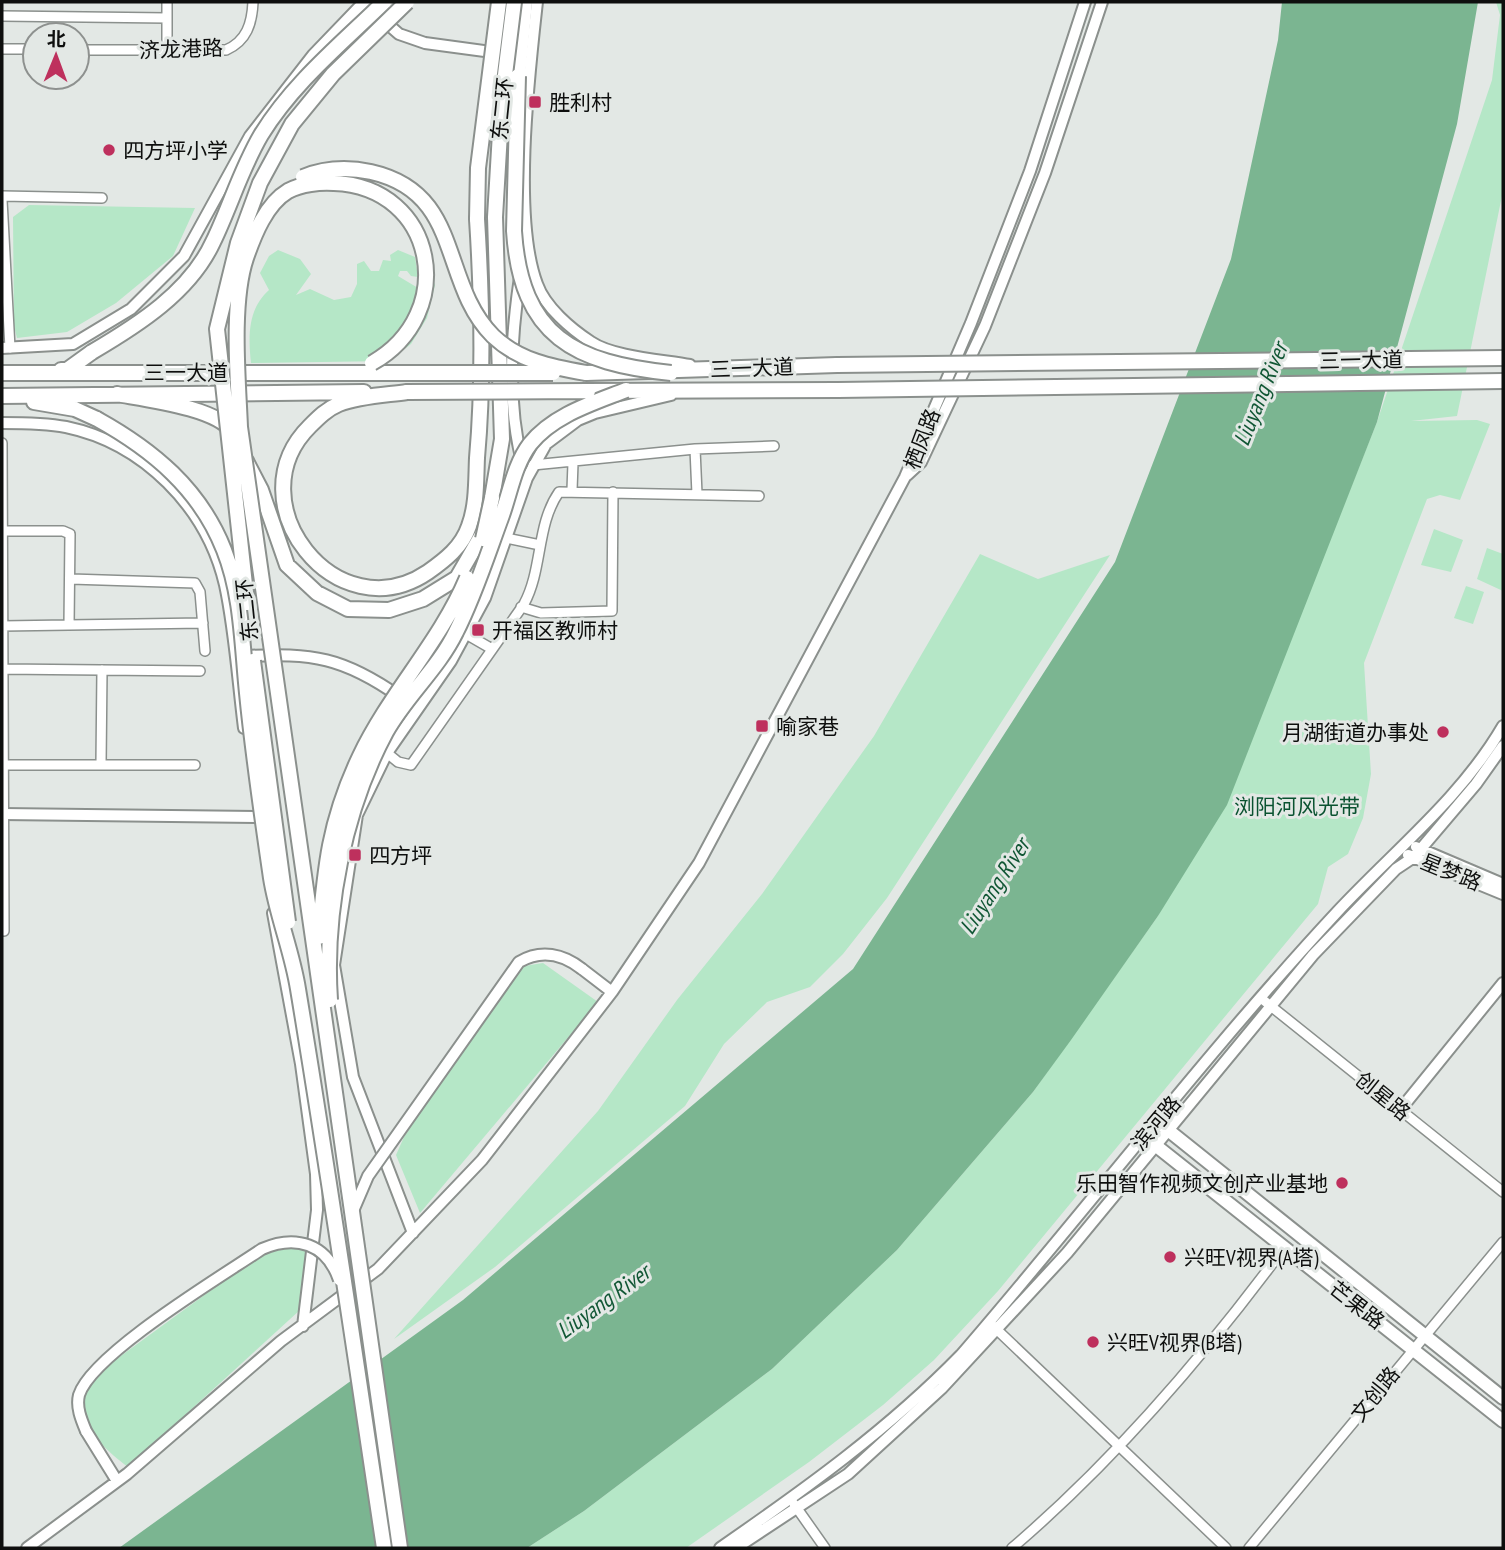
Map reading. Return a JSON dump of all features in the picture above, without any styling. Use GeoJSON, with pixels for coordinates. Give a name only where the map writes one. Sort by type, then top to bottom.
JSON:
{"type":"FeatureCollection","features":[{"type":"Feature","properties":{"kind":"highway"},"geometry":{"type":"LineString","coordinates":[[2,372],[67,370],[141,322],[182,286],[212,245],[239,178],[276,115],[297,86],[384,2]]}},
{"type":"Feature","properties":{"kind":"highway"},"geometry":{"type":"LineString","coordinates":[[238,243],[260,183],[292,124],[333,74],[407,2]]}},
{"type":"Feature","properties":{"kind":"highway"},"geometry":{"type":"LineString","coordinates":[[407,392],[341,403],[323,413],[300,436],[283,470],[285,509],[299,543],[323,570],[352,585],[387,587],[420,578],[451,556],[469,528],[480,427],[478,168],[499,2]]}},
{"type":"Feature","properties":{"kind":"highway","name":"东二环"},"geometry":{"type":"LineString","coordinates":[[489,523],[502,439],[495,217],[502,99],[514,2]]}},
{"type":"Feature","properties":{"kind":"highway"},"geometry":{"type":"LineString","coordinates":[[525,2],[525,57],[518,76],[514,231],[515,252],[529,299],[554,334],[588,357],[623,368],[671,373]]}},
{"type":"Feature","properties":{"kind":"highway"},"geometry":{"type":"LineString","coordinates":[[238,243],[266,201],[306,176],[346,168],[388,176],[402,184],[433,212],[450,244],[466,296],[494,337],[509,349],[542,365],[586,373]]}},
{"type":"Feature","properties":{"kind":"highway"},"geometry":{"type":"LineString","coordinates":[[297,372],[372,363],[393,352],[413,327],[425,296],[426,268],[420,239],[402,212],[378,194],[354,183],[319,182],[287,192],[263,218],[245,261],[237,330],[239,400],[240,428],[400,1548]]}},
{"type":"Feature","properties":{"kind":"highway","name":"东二环"},"geometry":{"type":"LineString","coordinates":[[238,243],[216,329],[265,765],[296,978]]}},
{"type":"Feature","properties":{"kind":"highway","name":"三一大道"},"geometry":{"type":"LineString","coordinates":[[2,372],[671,373],[717,368],[1503,358]]}},
{"type":"Feature","properties":{"kind":"highway","name":"三一大道"},"geometry":{"type":"LineString","coordinates":[[2,397],[1503,381]]}},
{"type":"Feature","properties":{"kind":"highway"},"geometry":{"type":"LineString","coordinates":[[342,1144],[327,957],[340,870],[358,797],[386,732],[457,631],[516,472],[531,443],[560,418],[626,390]]}},
{"type":"Feature","properties":{"kind":"highway"},"geometry":{"type":"LineString","coordinates":[[117,394],[199,411],[230,428],[261,490],[287,565],[317,593],[348,609],[389,610],[434,592],[457,578],[489,523]]}},
{"type":"Feature","properties":{"kind":"highway"},"geometry":{"type":"LineString","coordinates":[[2,397],[75,409],[139,443],[175,475],[204,510],[224,550],[236,590],[256,775],[275,902],[296,978],[384,1548]]}},
{"type":"Feature","properties":{"kind":"highway"},"geometry":{"type":"LineString","coordinates":[[316,963],[327,850],[341,801],[361,754],[452,613],[489,523]]}},
{"type":"Feature","properties":{"kind":"main road","name":"芒果路"},"geometry":{"type":"LineString","coordinates":[[1163,1126],[1503,1398]]}},
{"type":"Feature","properties":{"kind":"main road","name":"芒果路"},"geometry":{"type":"LineString","coordinates":[[1150,1142],[1503,1421]]}},
{"type":"Feature","properties":{"kind":"street"},"geometry":{"type":"LineString","coordinates":[[167,2],[167,51]]}},
{"type":"Feature","properties":{"kind":"street","name":"济龙港路"},"geometry":{"type":"LineString","coordinates":[[91,50],[219,52],[233,48],[245,36],[250,25],[253,2]]}},
{"type":"Feature","properties":{"kind":"street"},"geometry":{"type":"LineString","coordinates":[[102,198],[2,198],[6,348],[74,344],[131,309],[184,256],[250,136],[313,55],[363,2],[399,34],[425,43],[525,57]]}},
{"type":"Feature","properties":{"kind":"street"},"geometry":{"type":"LineString","coordinates":[[527,478],[513,423],[513,324],[527,243],[525,57],[537,2]]}},
{"type":"Feature","properties":{"kind":"street","name":"栖凤路"},"geometry":{"type":"LineString","coordinates":[[905,477],[971,323],[1031,171],[1085,2]]}},
{"type":"Feature","properties":{"kind":"street","name":"栖凤路"},"geometry":{"type":"LineString","coordinates":[[905,477],[922,462],[985,326],[1045,173],[1102,2]]}},
{"type":"Feature","properties":{"kind":"street"},"geometry":{"type":"LineString","coordinates":[[2,16],[167,18]]}},
{"type":"Feature","properties":{"kind":"street"},"geometry":{"type":"LineString","coordinates":[[2,49],[21,50]]}},
{"type":"Feature","properties":{"kind":"street"},"geometry":{"type":"LineString","coordinates":[[527,243],[537,286],[554,312],[593,344],[625,353],[717,368]]}},
{"type":"Feature","properties":{"kind":"street"},"geometry":{"type":"LineString","coordinates":[[413,1233],[353,1077],[334,965],[357,815],[387,753],[466,634],[490,586],[527,478],[547,444],[578,420],[596,412],[695,389]]}},
{"type":"Feature","properties":{"kind":"street"},"geometry":{"type":"LineString","coordinates":[[2,423],[67,427],[138,455],[159,473],[190,509],[208,541],[224,583],[256,817],[301,1064],[316,1174],[317,1210],[303,1326]]}},
{"type":"Feature","properties":{"kind":"street"},"geometry":{"type":"LineString","coordinates":[[2,443],[4,931]]}},
{"type":"Feature","properties":{"kind":"street"},"geometry":{"type":"LineString","coordinates":[[533,465],[695,449],[774,446]]}},
{"type":"Feature","properties":{"kind":"street"},"geometry":{"type":"LineString","coordinates":[[695,449],[697,494]]}},
{"type":"Feature","properties":{"kind":"street"},"geometry":{"type":"LineString","coordinates":[[572,490],[573,463]]}},
{"type":"Feature","properties":{"kind":"street"},"geometry":{"type":"LineString","coordinates":[[27,1548],[117,1482],[281,1341],[378,1269],[482,1160],[612,992],[699,863],[905,477]]}},
{"type":"Feature","properties":{"kind":"street"},"geometry":{"type":"LineString","coordinates":[[387,753],[398,762],[411,765],[521,607],[531,586],[551,505],[559,492],[572,490],[759,496]]}},
{"type":"Feature","properties":{"kind":"street"},"geometry":{"type":"LineString","coordinates":[[521,607],[541,613],[612,611],[613,492]]}},
{"type":"Feature","properties":{"kind":"street"},"geometry":{"type":"LineString","coordinates":[[2,531],[67,532],[71,539],[69,625]]}},
{"type":"Feature","properties":{"kind":"street"},"geometry":{"type":"LineString","coordinates":[[506,538],[540,545]]}},
{"type":"Feature","properties":{"kind":"street"},"geometry":{"type":"LineString","coordinates":[[71,579],[190,581],[199,586],[205,651]]}},
{"type":"Feature","properties":{"kind":"street"},"geometry":{"type":"LineString","coordinates":[[2,626],[203,623]]}},
{"type":"Feature","properties":{"kind":"street"},"geometry":{"type":"LineString","coordinates":[[466,634],[492,649]]}},
{"type":"Feature","properties":{"kind":"street"},"geometry":{"type":"LineString","coordinates":[[235,656],[292,654],[333,661],[375,679],[417,709]]}},
{"type":"Feature","properties":{"kind":"street"},"geometry":{"type":"LineString","coordinates":[[2,669],[200,671]]}},
{"type":"Feature","properties":{"kind":"street"},"geometry":{"type":"LineString","coordinates":[[101,765],[102,670]]}},
{"type":"Feature","properties":{"kind":"street","name":"滨河路"},"geometry":{"type":"LineString","coordinates":[[720,1548],[857,1466],[942,1388],[1150,1142],[1339,910],[1443,807],[1490,748],[1503,726]]}},
{"type":"Feature","properties":{"kind":"street","name":"滨河路"},"geometry":{"type":"LineString","coordinates":[[1266,1002],[1396,869],[1418,853],[1476,784],[1503,746]]}},
{"type":"Feature","properties":{"kind":"street"},"geometry":{"type":"LineString","coordinates":[[2,765],[195,765]]}},
{"type":"Feature","properties":{"kind":"street"},"geometry":{"type":"LineString","coordinates":[[2,814],[256,817]]}},
{"type":"Feature","properties":{"kind":"street","name":"星梦路"},"geometry":{"type":"LineString","coordinates":[[1403,847],[1503,884]]}},
{"type":"Feature","properties":{"kind":"street","name":"星梦路"},"geometry":{"type":"LineString","coordinates":[[1418,853],[1503,894]]}},
{"type":"Feature","properties":{"kind":"street"},"geometry":{"type":"LineString","coordinates":[[353,1210],[368,1176],[519,962],[532,955],[550,954],[568,958],[612,992]]}},
{"type":"Feature","properties":{"kind":"street"},"geometry":{"type":"LineString","coordinates":[[1400,1110],[1503,983]]}},
{"type":"Feature","properties":{"kind":"street","name":"创星路"},"geometry":{"type":"LineString","coordinates":[[1266,1002],[1503,1192]]}},
{"type":"Feature","properties":{"kind":"street"},"geometry":{"type":"LineString","coordinates":[[117,1482],[86,1431],[79,1414],[78,1397],[95,1370],[122,1347],[262,1249],[285,1241],[312,1245],[334,1265],[348,1307]]}},
{"type":"Feature","properties":{"kind":"street","name":"文创路"},"geometry":{"type":"LineString","coordinates":[[1249,1548],[1503,1242]]}},
{"type":"Feature","properties":{"kind":"street"},"geometry":{"type":"LineString","coordinates":[[1012,1548],[1047,1518],[1118,1446],[1209,1343],[1284,1248]]}},
{"type":"Feature","properties":{"kind":"street"},"geometry":{"type":"LineString","coordinates":[[992,1326],[1227,1548]]}},
{"type":"Feature","properties":{"kind":"street"},"geometry":{"type":"LineString","coordinates":[[793,1504],[825,1548]]}},
{"type":"Feature","properties":{"kind":"street","name":"滨河路"},"geometry":{"type":"LineString","coordinates":[[736,1548],[793,1504]]}},
{"type":"Feature","properties":{"kind":"green space","name":"浏阳河风光带"},"geometry":{"type":"Polygon","coordinates":[[[1496,2],[1503,2],[1503,191],[1457,416],[1411,421],[1477,420],[1490,424],[1460,500],[1440,495],[1427,499],[1364,663],[1371,774],[1363,818],[1348,854],[1328,867],[1318,904],[998,1291],[934,1360],[883,1405],[809,1462],[686,1548],[527,1548],[584,1511],[772,1369],[897,1250],[1033,1092],[1158,916],[1282,660],[1377,422],[1492,80],[1500,15],[1496,2]]]}},
{"type":"Feature","properties":{"kind":"green space"},"geometry":{"type":"Polygon","coordinates":[[[29,205],[195,208],[173,256],[116,303],[67,332],[17,338],[14,326],[13,217],[29,205]]]}},
{"type":"Feature","properties":{"kind":"green space"},"geometry":{"type":"Polygon","coordinates":[[[278,250],[300,259],[311,274],[296,295],[310,289],[334,300],[351,297],[357,284],[357,264],[364,261],[371,271],[379,271],[383,260],[391,261],[390,255],[398,250],[415,257],[418,277],[411,276],[407,271],[400,271],[398,276],[418,288],[432,277],[435,285],[427,318],[411,344],[389,361],[251,363],[253,314],[269,290],[260,273],[269,256],[278,250]]]}},
{"type":"Feature","properties":{"kind":"green space"},"geometry":{"type":"Polygon","coordinates":[[[1434,529],[1463,540],[1451,572],[1421,565],[1434,529]]]}},
{"type":"Feature","properties":{"kind":"green space"},"geometry":{"type":"Polygon","coordinates":[[[1487,548],[1503,554],[1503,591],[1477,579],[1487,548]]]}},
{"type":"Feature","properties":{"kind":"green space"},"geometry":{"type":"Polygon","coordinates":[[[980,554],[1038,579],[1110,555],[887,898],[843,954],[810,987],[767,1002],[724,1044],[685,1106],[495,1267],[394,1339],[598,1111],[677,1000],[762,894],[874,736],[980,554]]]}},
{"type":"Feature","properties":{"kind":"green space"},"geometry":{"type":"Polygon","coordinates":[[[1466,586],[1484,592],[1473,624],[1454,618],[1466,586]]]}},
{"type":"Feature","properties":{"kind":"green space"},"geometry":{"type":"Polygon","coordinates":[[[543,963],[598,1002],[420,1213],[396,1155],[404,1137],[518,967],[543,963]]]}},
{"type":"Feature","properties":{"kind":"green space"},"geometry":{"type":"Polygon","coordinates":[[[289,1244],[306,1249],[300,1310],[128,1467],[103,1445],[89,1427],[83,1407],[84,1396],[90,1383],[107,1366],[262,1253],[289,1244]]]}},
{"type":"Feature","properties":{"kind":"water","name":"Liuyang River"},"geometry":{"type":"Polygon","coordinates":[[[1282,2],[1478,2],[1457,124],[1377,422],[1227,805],[1158,916],[1033,1092],[897,1250],[772,1369],[584,1511],[527,1548],[119,1548],[463,1300],[853,969],[1115,562],[1231,259],[1278,40],[1282,2]]]}},
{"type":"Feature","properties":{"kind":"place","name":"胜利村"},"geometry":{"type":"Point","coordinates":[535,102]}},
{"type":"Feature","properties":{"kind":"place","name":"四方坪小学"},"geometry":{"type":"Point","coordinates":[109,150]}},
{"type":"Feature","properties":{"kind":"place","name":"开福区教师村"},"geometry":{"type":"Point","coordinates":[478,630]}},
{"type":"Feature","properties":{"kind":"place","name":"喻家巷"},"geometry":{"type":"Point","coordinates":[762,726]}},
{"type":"Feature","properties":{"kind":"place","name":"月湖街道办事处"},"geometry":{"type":"Point","coordinates":[1443,732]}},
{"type":"Feature","properties":{"kind":"place","name":"四方坪"},"geometry":{"type":"Point","coordinates":[355,855]}},
{"type":"Feature","properties":{"kind":"place","name":"乐田智作视频文创产业基地"},"geometry":{"type":"Point","coordinates":[1342,1183]}},
{"type":"Feature","properties":{"kind":"place","name":"兴旺V视界(A塔)"},"geometry":{"type":"Point","coordinates":[1170,1257]}},
{"type":"Feature","properties":{"kind":"place","name":"兴旺V视界(B塔)"},"geometry":{"type":"Point","coordinates":[1093,1342]}}]}
